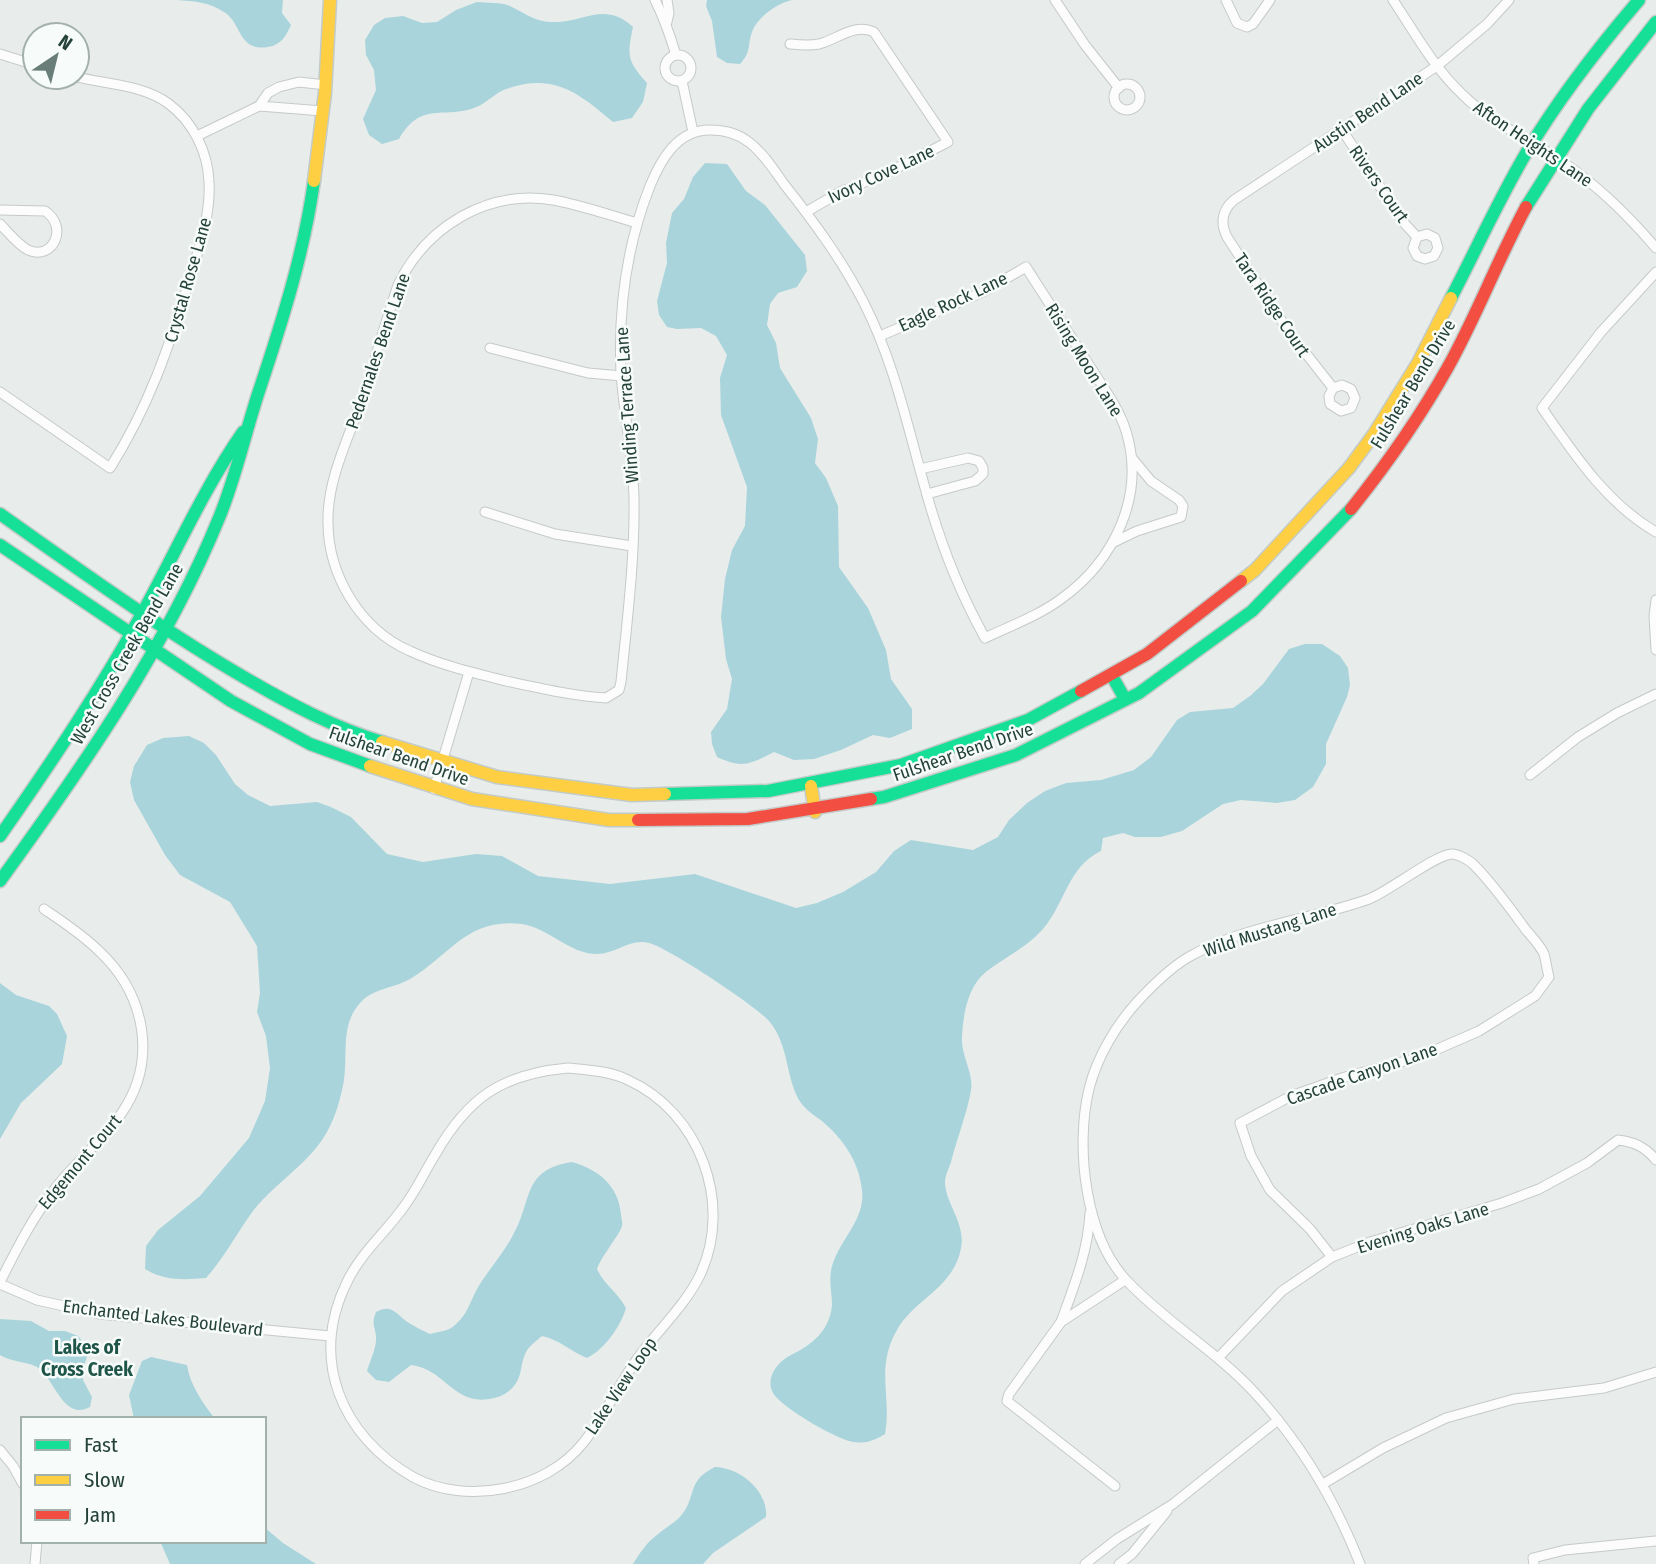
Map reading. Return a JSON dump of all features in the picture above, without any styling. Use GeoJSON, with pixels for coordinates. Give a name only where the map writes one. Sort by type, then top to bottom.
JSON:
{"type":"FeatureCollection","features":[{"type":"Feature","properties":{"kind":"main road","name":"West Cross Creek Bend Lane"},"geometry":{"type":"LineString","coordinates":[[0,881],[51,813],[97,744],[165,627],[218,522],[287,306],[302,246],[313,187],[326,85],[330,0]]}},
{"type":"Feature","properties":{"kind":"main road","name":"Fulshear Bend Drive"},"geometry":{"type":"LineString","coordinates":[[0,514],[229,670],[273,695],[359,735],[442,764],[538,785],[613,794],[710,796],[811,786],[872,774],[977,742],[1039,716],[1112,677],[1181,631],[1257,568],[1316,508],[1385,421],[1425,353],[1490,220],[1533,143],[1586,66],[1639,0]]}},
{"type":"Feature","properties":{"kind":"main road","name":"Fulshear Bend Drive"},"geometry":{"type":"LineString","coordinates":[[0,545],[233,703],[295,737],[368,768],[434,789],[523,810],[604,820],[709,823],[814,812],[888,797],[967,773],[1046,742],[1125,699],[1209,643],[1287,577],[1348,512],[1406,436],[1449,365],[1528,204],[1556,157],[1600,92],[1656,22]]}},
{"type":"Feature","properties":{"kind":"main road"},"geometry":{"type":"LineString","coordinates":[[1385,421],[1406,436]]}},
{"type":"Feature","properties":{"kind":"main road","name":"West Cross Creek Bend Lane"},"geometry":{"type":"LineString","coordinates":[[0,836],[74,729],[143,612],[224,458],[248,426]]}},
{"type":"Feature","properties":{"kind":"main road"},"geometry":{"type":"LineString","coordinates":[[1112,677],[1125,699]]}},
{"type":"Feature","properties":{"kind":"main road"},"geometry":{"type":"LineString","coordinates":[[811,786],[814,812]]}},
{"type":"Feature","properties":{"kind":"street"},"geometry":{"type":"LineString","coordinates":[[655,0],[661,16],[667,22]]}},
{"type":"Feature","properties":{"kind":"street"},"geometry":{"type":"LineString","coordinates":[[667,0],[667,22],[676,55]]}},
{"type":"Feature","properties":{"kind":"street"},"geometry":{"type":"LineString","coordinates":[[1055,0],[1085,45],[1119,88]]}},
{"type":"Feature","properties":{"kind":"street"},"geometry":{"type":"LineString","coordinates":[[1226,0],[1237,23],[1247,27],[1253,24],[1270,0]]}},
{"type":"Feature","properties":{"kind":"street","name":"Afton Heights Lane"},"geometry":{"type":"LineString","coordinates":[[1393,0],[1437,66],[1474,105],[1556,157],[1622,208],[1656,248]]}},
{"type":"Feature","properties":{"kind":"street","name":"Austin Bend Lane"},"geometry":{"type":"LineString","coordinates":[[1223,217],[1234,200],[1437,66],[1487,24],[1509,0]]}},
{"type":"Feature","properties":{"kind":"street","name":"Ivory Cove Lane"},"geometry":{"type":"LineString","coordinates":[[790,44],[808,46],[822,43],[860,28],[874,32],[948,142],[910,163],[834,194],[806,212]]}},
{"type":"Feature","properties":{"kind":"street"},"geometry":{"type":"LineString","coordinates":[[0,54],[21,61]]}},
{"type":"Feature","properties":{"kind":"street"},"geometry":{"type":"LineString","coordinates":[[676,55],[685,57],[691,66],[690,74],[682,81],[672,80],[666,73],[668,60],[676,55]]}},
{"type":"Feature","properties":{"kind":"street","name":"Crystal Rose Lane"},"geometry":{"type":"LineString","coordinates":[[0,392],[110,468],[134,430],[169,346],[208,209],[207,163],[197,136],[181,115],[158,97],[91,80]]}},
{"type":"Feature","properties":{"kind":"street"},"geometry":{"type":"LineString","coordinates":[[682,81],[693,132],[727,132],[749,142],[806,212],[844,267],[880,336],[900,392],[920,469],[927,494],[975,481],[983,474],[979,461],[968,458],[920,469]]}},
{"type":"Feature","properties":{"kind":"street"},"geometry":{"type":"LineString","coordinates":[[197,136],[259,106],[268,93],[289,83],[326,85]]}},
{"type":"Feature","properties":{"kind":"street"},"geometry":{"type":"LineString","coordinates":[[259,106],[323,111]]}},
{"type":"Feature","properties":{"kind":"street","name":"Rivers Court"},"geometry":{"type":"LineString","coordinates":[[1342,131],[1396,212],[1417,237]]}},
{"type":"Feature","properties":{"kind":"street","name":"Winding Terrace Lane"},"geometry":{"type":"LineString","coordinates":[[621,682],[634,497],[621,376],[622,296],[628,254],[637,223],[662,160],[669,149],[693,132]]}},
{"type":"Feature","properties":{"kind":"street","name":"Pedernales Bend Lane"},"geometry":{"type":"LineString","coordinates":[[621,682],[619,690],[612,695],[598,698],[530,686],[469,672],[410,651],[392,641],[375,628],[352,600],[339,578],[331,553],[328,517],[329,499],[398,285],[416,253],[455,219],[479,207],[505,201],[533,198],[553,200],[637,223]]}},
{"type":"Feature","properties":{"kind":"street"},"geometry":{"type":"LineString","coordinates":[[0,210],[46,211],[57,222],[58,231],[53,245],[44,251],[35,252],[21,244],[0,223]]}},
{"type":"Feature","properties":{"kind":"street","name":"Tara Ridge Court"},"geometry":{"type":"LineString","coordinates":[[1223,217],[1222,224],[1227,237],[1289,332],[1333,388]]}},
{"type":"Feature","properties":{"kind":"street","name":"Eagle Rock Lane"},"geometry":{"type":"LineString","coordinates":[[880,336],[983,292],[1026,267]]}},
{"type":"Feature","properties":{"kind":"street","name":"Rising Moon Lane"},"geometry":{"type":"LineString","coordinates":[[927,494],[955,578],[985,638],[1060,600],[1083,582],[1114,542],[1125,516],[1131,486],[1132,458],[1126,430],[1115,405],[1026,267]]}},
{"type":"Feature","properties":{"kind":"street"},"geometry":{"type":"LineString","coordinates":[[1656,272],[1601,332],[1542,408],[1582,464],[1619,506],[1656,532]]}},
{"type":"Feature","properties":{"kind":"street"},"geometry":{"type":"LineString","coordinates":[[490,348],[588,373],[621,376]]}},
{"type":"Feature","properties":{"kind":"street"},"geometry":{"type":"LineString","coordinates":[[1114,542],[1137,531],[1181,517],[1184,512],[1180,500],[1151,481],[1132,458]]}},
{"type":"Feature","properties":{"kind":"street"},"geometry":{"type":"LineString","coordinates":[[485,512],[555,534],[632,546]]}},
{"type":"Feature","properties":{"kind":"street"},"geometry":{"type":"LineString","coordinates":[[1656,600],[1656,650]]}},
{"type":"Feature","properties":{"kind":"street"},"geometry":{"type":"LineString","coordinates":[[434,789],[469,672]]}},
{"type":"Feature","properties":{"kind":"street"},"geometry":{"type":"LineString","coordinates":[[1530,775],[1578,737],[1617,713],[1656,694]]}},
{"type":"Feature","properties":{"kind":"street","name":"Wild Mustang Lane"},"geometry":{"type":"LineString","coordinates":[[1061,1322],[1079,1273],[1088,1238],[1090,1209],[1084,1170],[1083,1131],[1089,1088],[1103,1052],[1123,1018],[1153,985],[1186,958],[1226,941],[1370,898],[1398,885],[1434,860],[1451,854],[1471,862],[1497,892],[1543,952],[1549,977]]}},
{"type":"Feature","properties":{"kind":"street","name":"Edgemont Court"},"geometry":{"type":"LineString","coordinates":[[0,1283],[36,1215],[58,1185],[108,1132],[122,1112],[142,1070],[140,1019],[130,991],[116,969],[99,951],[44,909]]}},
{"type":"Feature","properties":{"kind":"street","name":"Cascade Canyon Lane"},"geometry":{"type":"LineString","coordinates":[[1332,1257],[1310,1229],[1270,1190],[1251,1156],[1240,1122],[1291,1096],[1345,1077],[1417,1058],[1479,1031],[1535,996],[1549,977]]}},
{"type":"Feature","properties":{"kind":"street","name":"Lake View Loop"},"geometry":{"type":"LineString","coordinates":[[568,1068],[598,1071],[627,1079],[655,1095],[675,1114],[705,1163],[712,1194],[713,1221],[709,1248],[700,1275],[630,1369],[581,1446],[534,1479],[506,1488],[477,1491],[447,1489],[418,1479],[392,1465],[370,1447],[351,1420],[338,1391],[330,1336],[336,1308],[347,1281],[363,1256],[420,1184],[448,1133],[466,1111],[496,1087],[513,1078],[540,1070],[568,1068]]}},
{"type":"Feature","properties":{"kind":"street","name":"Evening Oaks Lane"},"geometry":{"type":"LineString","coordinates":[[1218,1358],[1282,1291],[1332,1257],[1370,1242],[1502,1203],[1539,1189],[1587,1163],[1618,1140],[1633,1142],[1648,1151],[1656,1160]]}},
{"type":"Feature","properties":{"kind":"street","name":"Wild Mustang Lane"},"geometry":{"type":"LineString","coordinates":[[1090,1209],[1107,1250],[1125,1280],[1254,1392],[1303,1451],[1343,1521],[1360,1564]]}},
{"type":"Feature","properties":{"kind":"street"},"geometry":{"type":"LineString","coordinates":[[1115,1486],[1007,1401],[1009,1394],[1061,1322],[1125,1280]]}},
{"type":"Feature","properties":{"kind":"street","name":"Enchanted Lakes Boulevard"},"geometry":{"type":"LineString","coordinates":[[0,1283],[37,1300],[99,1314],[330,1336]]}},
{"type":"Feature","properties":{"kind":"street"},"geometry":{"type":"LineString","coordinates":[[1323,1484],[1383,1448],[1446,1418],[1514,1399],[1604,1388],[1656,1372]]}},
{"type":"Feature","properties":{"kind":"street"},"geometry":{"type":"LineString","coordinates":[[1085,1564],[1117,1539],[1174,1503],[1278,1420]]}},
{"type":"Feature","properties":{"kind":"street"},"geometry":{"type":"LineString","coordinates":[[0,1450],[21,1480]]}},
{"type":"Feature","properties":{"kind":"street"},"geometry":{"type":"LineString","coordinates":[[1119,1564],[1132,1554],[1174,1503]]}},
{"type":"Feature","properties":{"kind":"street"},"geometry":{"type":"LineString","coordinates":[[1533,1561],[1565,1550],[1656,1541]]}},
{"type":"Feature","properties":{"kind":"street"},"geometry":{"type":"LineString","coordinates":[[35,1564],[37,1543]]}},
{"type":"Feature","properties":{"kind":"water"},"geometry":{"type":"Polygon","coordinates":[[[176,0],[283,0],[282,13],[291,25],[280,42],[273,46],[258,47],[246,41],[224,12],[201,3],[176,0]]]}},
{"type":"Feature","properties":{"kind":"water"},"geometry":{"type":"Polygon","coordinates":[[[707,0],[792,0],[775,7],[758,21],[752,32],[749,48],[740,64],[727,63],[717,57],[707,0]]]}},
{"type":"Feature","properties":{"kind":"water"},"geometry":{"type":"Polygon","coordinates":[[[477,2],[506,5],[545,22],[563,22],[603,14],[622,19],[633,27],[630,58],[647,83],[643,102],[632,118],[613,122],[589,102],[564,88],[552,84],[523,84],[502,91],[474,108],[424,115],[407,127],[399,139],[382,144],[369,135],[363,119],[376,90],[374,70],[366,55],[365,40],[374,25],[385,18],[403,16],[422,23],[437,22],[456,10],[477,2]]]}},
{"type":"Feature","properties":{"kind":"water"},"geometry":{"type":"Polygon","coordinates":[[[705,163],[727,164],[746,191],[765,205],[805,255],[807,271],[797,287],[778,293],[770,304],[767,325],[776,343],[780,368],[811,418],[818,439],[815,463],[826,478],[838,506],[839,567],[868,608],[886,650],[891,679],[912,709],[912,729],[890,738],[873,735],[814,759],[794,760],[774,752],[752,762],[740,764],[717,757],[712,744],[711,732],[727,709],[732,679],[726,659],[721,617],[725,579],[732,550],[745,526],[747,487],[721,415],[720,378],[727,355],[716,336],[701,328],[667,327],[659,315],[657,301],[667,263],[666,243],[672,213],[684,199],[693,177],[705,163]]]}},
{"type":"Feature","properties":{"kind":"water"},"geometry":{"type":"Polygon","coordinates":[[[1305,644],[1322,644],[1340,656],[1348,668],[1350,685],[1326,744],[1326,764],[1313,787],[1295,800],[1277,803],[1241,800],[1223,804],[1182,831],[1161,837],[1135,837],[1123,833],[1103,838],[1101,851],[1090,858],[1073,876],[1042,930],[987,971],[975,985],[965,1011],[962,1038],[971,1090],[945,1182],[948,1198],[961,1230],[961,1248],[950,1273],[904,1319],[890,1344],[885,1370],[885,1434],[871,1441],[846,1440],[810,1422],[787,1406],[773,1393],[770,1382],[777,1366],[819,1336],[828,1322],[832,1305],[830,1275],[834,1260],[860,1212],[862,1201],[860,1179],[854,1160],[837,1135],[801,1103],[792,1084],[781,1041],[769,1021],[711,978],[649,943],[629,944],[604,953],[587,953],[532,926],[503,923],[487,926],[461,940],[410,979],[366,997],[354,1011],[347,1029],[344,1080],[338,1106],[320,1143],[253,1211],[206,1278],[167,1278],[145,1269],[146,1246],[158,1230],[200,1196],[249,1138],[265,1101],[270,1068],[266,1036],[257,1012],[260,993],[257,946],[230,902],[180,875],[165,855],[134,800],[130,782],[134,766],[147,745],[163,738],[189,736],[204,743],[216,755],[235,784],[248,795],[270,806],[317,802],[331,807],[351,817],[387,854],[423,862],[476,854],[502,856],[538,876],[610,884],[695,874],[796,908],[843,892],[876,872],[894,851],[911,840],[973,850],[998,837],[1009,820],[1045,791],[1066,783],[1101,780],[1134,770],[1151,757],[1177,720],[1190,712],[1233,708],[1263,684],[1289,649],[1305,644]]]}},
{"type":"Feature","properties":{"kind":"water"},"geometry":{"type":"Polygon","coordinates":[[[0,983],[16,995],[49,1006],[57,1014],[67,1036],[62,1064],[21,1103],[0,1139],[0,983]]]}},
{"type":"Feature","properties":{"kind":"water"},"geometry":{"type":"Polygon","coordinates":[[[572,1162],[591,1169],[606,1180],[619,1204],[622,1226],[597,1269],[626,1308],[616,1330],[605,1343],[587,1358],[542,1336],[527,1350],[514,1386],[494,1398],[469,1398],[433,1373],[411,1365],[389,1382],[376,1380],[367,1371],[375,1345],[376,1312],[390,1309],[430,1334],[453,1327],[463,1317],[481,1282],[509,1242],[536,1180],[556,1166],[572,1162]]]}},
{"type":"Feature","properties":{"kind":"water"},"geometry":{"type":"Polygon","coordinates":[[[0,1319],[31,1321],[49,1331],[65,1331],[78,1336],[86,1345],[88,1354],[83,1368],[83,1380],[92,1397],[90,1407],[81,1410],[66,1404],[37,1367],[0,1355],[0,1319]]]}},
{"type":"Feature","properties":{"kind":"water"},"geometry":{"type":"Polygon","coordinates":[[[151,1357],[187,1365],[194,1387],[214,1417],[134,1417],[129,1395],[142,1361],[151,1357]]]}},
{"type":"Feature","properties":{"kind":"water"},"geometry":{"type":"Polygon","coordinates":[[[715,1467],[725,1468],[743,1476],[751,1483],[763,1498],[766,1517],[713,1553],[703,1564],[633,1564],[650,1541],[685,1511],[699,1478],[715,1467]]]}},
{"type":"Feature","properties":{"kind":"water"},"geometry":{"type":"Polygon","coordinates":[[[266,1529],[316,1564],[170,1564],[161,1543],[266,1543],[266,1529]]]}},
{"type":"Feature","properties":{"kind":"traffic: fast"},"geometry":{"type":"LineString","coordinates":[[1451,298],[1538,134],[1579,75],[1639,0]]}},
{"type":"Feature","properties":{"kind":"traffic: fast"},"geometry":{"type":"LineString","coordinates":[[1526,207],[1588,109],[1656,22]]}},
{"type":"Feature","properties":{"kind":"traffic: fast"},"geometry":{"type":"LineString","coordinates":[[0,881],[120,706],[174,614],[198,566],[230,487],[284,313],[298,261],[314,181]]}},
{"type":"Feature","properties":{"kind":"traffic: fast"},"geometry":{"type":"LineString","coordinates":[[0,836],[111,668],[203,497],[243,432]]}},
{"type":"Feature","properties":{"kind":"traffic: fast"},"geometry":{"type":"LineString","coordinates":[[871,799],[1016,755],[1139,693],[1252,611],[1351,509]]}},
{"type":"Feature","properties":{"kind":"traffic: fast"},"geometry":{"type":"LineString","coordinates":[[0,514],[122,600],[215,660],[313,715],[382,742]]}},
{"type":"Feature","properties":{"kind":"traffic: fast"},"geometry":{"type":"LineString","coordinates":[[0,545],[231,701],[310,744],[370,766]]}},
{"type":"Feature","properties":{"kind":"traffic: fast"},"geometry":{"type":"LineString","coordinates":[[1112,676],[1125,699]]}},
{"type":"Feature","properties":{"kind":"traffic: fast"},"geometry":{"type":"LineString","coordinates":[[665,794],[768,791],[901,765],[1028,720],[1081,691]]}},
{"type":"Feature","properties":{"kind":"traffic: slow"},"geometry":{"type":"LineString","coordinates":[[314,181],[325,93],[330,0]]}},
{"type":"Feature","properties":{"kind":"traffic: slow"},"geometry":{"type":"LineString","coordinates":[[1241,581],[1255,570],[1349,468],[1374,434],[1418,363],[1451,298]]}},
{"type":"Feature","properties":{"kind":"traffic: slow"},"geometry":{"type":"LineString","coordinates":[[382,742],[497,777],[632,795],[665,794]]}},
{"type":"Feature","properties":{"kind":"traffic: slow"},"geometry":{"type":"LineString","coordinates":[[370,766],[472,799],[609,820],[638,820]]}},
{"type":"Feature","properties":{"kind":"traffic: slow"},"geometry":{"type":"LineString","coordinates":[[811,786],[815,812]]}},
{"type":"Feature","properties":{"kind":"traffic: jam"},"geometry":{"type":"LineString","coordinates":[[1351,509],[1402,440],[1437,386],[1526,207]]}},
{"type":"Feature","properties":{"kind":"traffic: jam"},"geometry":{"type":"LineString","coordinates":[[1081,691],[1147,654],[1241,581]]}},
{"type":"Feature","properties":{"kind":"traffic: jam"},"geometry":{"type":"LineString","coordinates":[[638,820],[748,819],[871,799]]}},
{"type":"Feature","properties":{"kind":"district","name":"Lakes of Cross Creek"},"geometry":{"type":"Point","coordinates":[87,1358]}}]}
